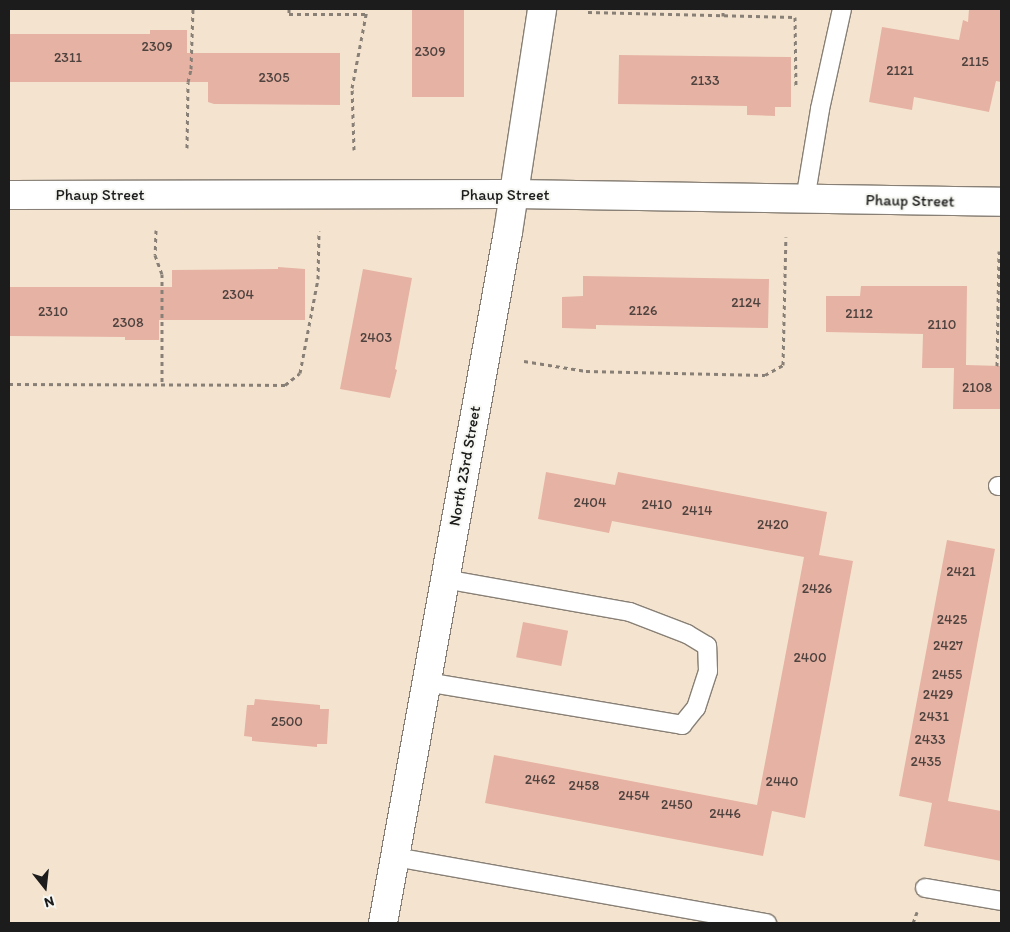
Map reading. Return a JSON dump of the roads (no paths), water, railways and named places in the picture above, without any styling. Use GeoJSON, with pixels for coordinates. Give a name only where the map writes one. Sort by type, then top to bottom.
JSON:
{"type":"FeatureCollection","features":[{"type":"Feature","properties":{"kind":"street","name":"North 23rd Street"},"geometry":{"type":"LineString","coordinates":[[383,923],[514,194],[542,9]]}},
{"type":"Feature","properties":{"kind":"street","name":"Phaup Street"},"geometry":{"type":"LineString","coordinates":[[9,195],[514,194],[1001,202]]}},
{"type":"Feature","properties":{"kind":"lane"},"geometry":{"type":"LineString","coordinates":[[805,200],[820,109],[842,9]]}},
{"type":"Feature","properties":{"kind":"lane"},"geometry":{"type":"LineString","coordinates":[[426,682],[682,725],[696,708],[708,671],[707,646],[687,634],[630,612],[445,579]]}},
{"type":"Feature","properties":{"kind":"lane"},"geometry":{"type":"LineString","coordinates":[[395,857],[768,923]]}},
{"type":"Feature","properties":{"kind":"lane"},"geometry":{"type":"LineString","coordinates":[[925,888],[1001,901]]}}]}
